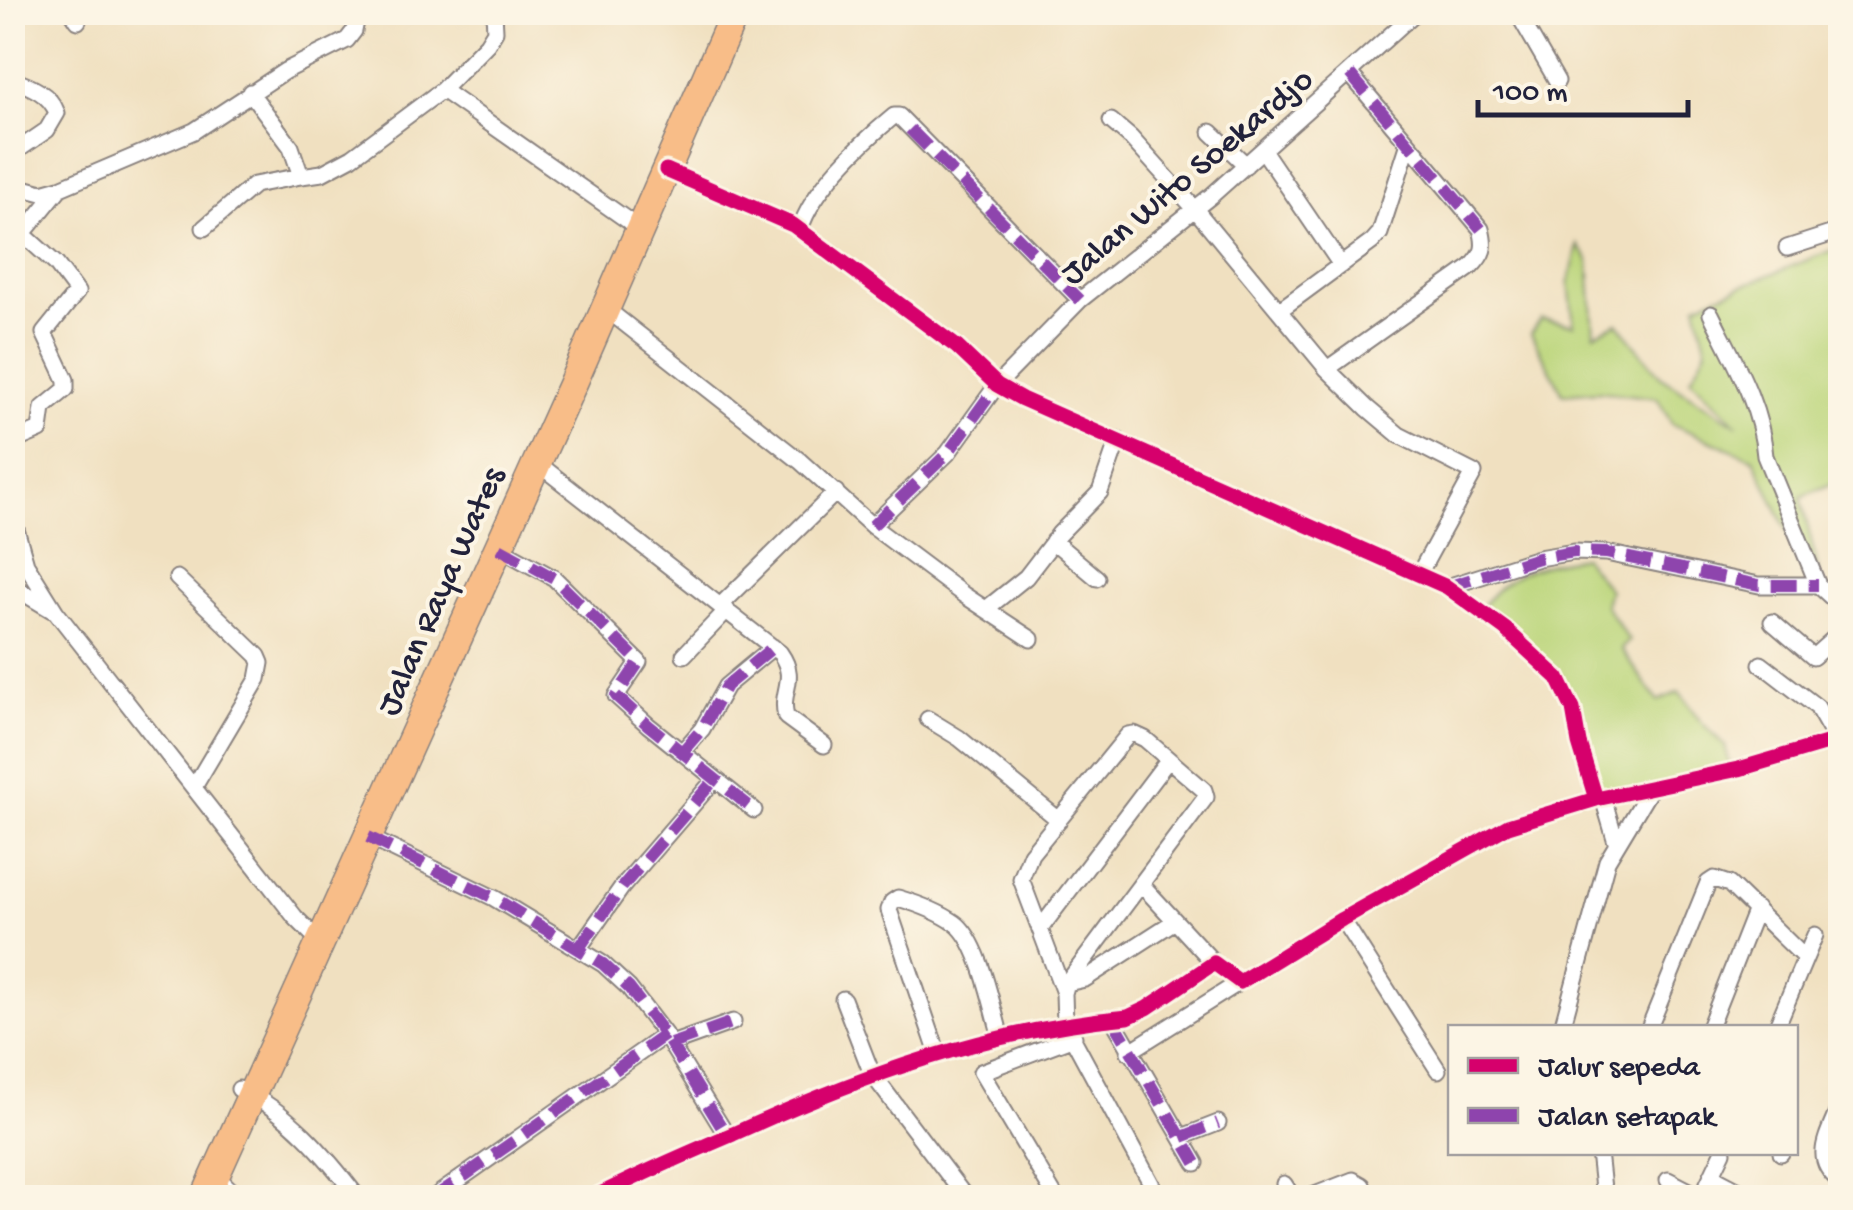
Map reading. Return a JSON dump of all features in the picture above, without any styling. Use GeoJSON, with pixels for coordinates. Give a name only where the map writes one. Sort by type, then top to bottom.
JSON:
{"type":"FeatureCollection","features":[{"type":"Feature","properties":{"kind":"highway","name":"Jalan Raya Wates"},"geometry":{"type":"LineString","coordinates":[[700,75],[720,12]]}},
{"type":"Feature","properties":{"kind":"highway","name":"Jalan Raya Wates"},"geometry":{"type":"LineString","coordinates":[[211,1187],[245,1092],[311,933],[700,75],[735,12]]}},
{"type":"Feature","properties":{"kind":"highway","name":"Jalan Raya Wates"},"geometry":{"type":"LineString","coordinates":[[191,1198],[368,837],[605,308],[634,225],[666,170],[686,106]]}},
{"type":"Feature","properties":{"kind":"street"},"geometry":{"type":"LineString","coordinates":[[12,185],[42,193],[60,188],[194,131],[250,92],[347,40],[358,12]]}},
{"type":"Feature","properties":{"kind":"street"},"geometry":{"type":"LineString","coordinates":[[204,228],[254,186],[322,173],[352,157],[442,90],[488,44],[494,31],[494,12]]}},
{"type":"Feature","properties":{"kind":"street","name":"Jalan Wito Soekardjo"},"geometry":{"type":"LineString","coordinates":[[872,526],[948,452],[997,385],[1080,300],[1195,209],[1416,12]]}},
{"type":"Feature","properties":{"kind":"street"},"geometry":{"type":"LineString","coordinates":[[1517,12],[1557,81]]}},
{"type":"Feature","properties":{"kind":"street"},"geometry":{"type":"LineString","coordinates":[[1327,369],[1471,267],[1482,256],[1486,244],[1481,229],[1350,74]]}},
{"type":"Feature","properties":{"kind":"street"},"geometry":{"type":"LineString","coordinates":[[12,80],[37,90],[52,102],[57,114],[47,130],[12,154]]}},
{"type":"Feature","properties":{"kind":"street"},"geometry":{"type":"LineString","coordinates":[[442,90],[634,225]]}},
{"type":"Feature","properties":{"kind":"street"},"geometry":{"type":"LineString","coordinates":[[250,92],[290,148],[302,176]]}},
{"type":"Feature","properties":{"kind":"street"},"geometry":{"type":"LineString","coordinates":[[800,230],[806,211],[826,184],[885,123],[899,116],[1080,300]]}},
{"type":"Feature","properties":{"kind":"street"},"geometry":{"type":"LineString","coordinates":[[1111,121],[1195,209],[1327,369],[1398,435],[1474,474],[1419,574]]}},
{"type":"Feature","properties":{"kind":"street"},"geometry":{"type":"LineString","coordinates":[[1211,132],[1246,165]]}},
{"type":"Feature","properties":{"kind":"street"},"geometry":{"type":"LineString","coordinates":[[1281,310],[1380,233],[1408,146]]}},
{"type":"Feature","properties":{"kind":"street"},"geometry":{"type":"LineString","coordinates":[[1263,150],[1341,265]]}},
{"type":"Feature","properties":{"kind":"street"},"geometry":{"type":"LineString","coordinates":[[666,170],[800,230],[957,347],[997,385],[1022,399],[1447,587],[1528,648],[1558,678],[1573,708],[1579,743],[1616,842]]}},
{"type":"Feature","properties":{"kind":"street"},"geometry":{"type":"LineString","coordinates":[[12,442],[40,430],[43,408],[66,388],[44,333],[77,292],[56,264],[18,241],[60,188]]}},
{"type":"Feature","properties":{"kind":"street"},"geometry":{"type":"LineString","coordinates":[[1787,248],[1840,230]]}},
{"type":"Feature","properties":{"kind":"street"},"geometry":{"type":"LineString","coordinates":[[605,308],[836,492],[872,526],[1032,639]]}},
{"type":"Feature","properties":{"kind":"street"},"geometry":{"type":"LineString","coordinates":[[1711,314],[1741,374],[1763,433],[1765,456],[1818,585],[1840,606]]}},
{"type":"Feature","properties":{"kind":"street"},"geometry":{"type":"LineString","coordinates":[[986,609],[1026,577],[1100,492],[1118,440]]}},
{"type":"Feature","properties":{"kind":"street"},"geometry":{"type":"LineString","coordinates":[[536,462],[773,647],[787,662],[791,675],[786,717],[824,745]]}},
{"type":"Feature","properties":{"kind":"street"},"geometry":{"type":"LineString","coordinates":[[684,655],[836,492]]}},
{"type":"Feature","properties":{"kind":"street"},"geometry":{"type":"LineString","coordinates":[[12,515],[26,564],[56,612],[311,933]]}},
{"type":"Feature","properties":{"kind":"street"},"geometry":{"type":"LineString","coordinates":[[1053,542],[1096,578]]}},
{"type":"Feature","properties":{"kind":"street"},"geometry":{"type":"LineString","coordinates":[[498,548],[554,578],[639,662],[616,696],[754,810]]}},
{"type":"Feature","properties":{"kind":"street"},"geometry":{"type":"LineString","coordinates":[[1447,587],[1538,558],[1574,552],[1606,553],[1759,584],[1818,585]]}},
{"type":"Feature","properties":{"kind":"street"},"geometry":{"type":"LineString","coordinates":[[177,578],[258,656],[261,664],[258,679],[194,788]]}},
{"type":"Feature","properties":{"kind":"street"},"geometry":{"type":"LineString","coordinates":[[12,586],[56,612]]}},
{"type":"Feature","properties":{"kind":"street"},"geometry":{"type":"LineString","coordinates":[[1772,622],[1814,657],[1840,632]]}},
{"type":"Feature","properties":{"kind":"street"},"geometry":{"type":"LineString","coordinates":[[682,752],[702,729],[726,686],[773,647]]}},
{"type":"Feature","properties":{"kind":"street"},"geometry":{"type":"LineString","coordinates":[[1129,1052],[1342,919],[1508,826],[1600,798],[1739,769],[1838,740],[1816,708],[1761,664]]}},
{"type":"Feature","properties":{"kind":"street"},"geometry":{"type":"LineString","coordinates":[[928,719],[960,738],[1059,820]]}},
{"type":"Feature","properties":{"kind":"street"},"geometry":{"type":"LineString","coordinates":[[1066,988],[1206,796],[1204,790],[1145,739],[1134,734],[1128,736],[1031,854],[1022,872],[1022,886],[1066,988],[1070,1030],[1159,1198]]}},
{"type":"Feature","properties":{"kind":"street"},"geometry":{"type":"LineString","coordinates":[[1040,929],[1168,760]]}},
{"type":"Feature","properties":{"kind":"street"},"geometry":{"type":"LineString","coordinates":[[579,948],[622,886],[715,779]]}},
{"type":"Feature","properties":{"kind":"street"},"geometry":{"type":"LineString","coordinates":[[1563,1025],[1607,861],[1651,788]]}},
{"type":"Feature","properties":{"kind":"street"},"geometry":{"type":"LineString","coordinates":[[368,837],[494,898],[603,964],[629,988],[668,1040],[727,1136]]}},
{"type":"Feature","properties":{"kind":"street"},"geometry":{"type":"LineString","coordinates":[[1649,1025],[1708,883],[1719,878],[1806,958]]}},
{"type":"Feature","properties":{"kind":"street"},"geometry":{"type":"LineString","coordinates":[[1141,884],[1214,963],[1240,982]]}},
{"type":"Feature","properties":{"kind":"street"},"geometry":{"type":"LineString","coordinates":[[938,1054],[889,910],[898,898],[930,908],[955,923],[970,940],[1002,1037]]}},
{"type":"Feature","properties":{"kind":"street"},"geometry":{"type":"LineString","coordinates":[[1710,1025],[1756,909]]}},
{"type":"Feature","properties":{"kind":"street"},"geometry":{"type":"LineString","coordinates":[[1342,919],[1438,1070]]}},
{"type":"Feature","properties":{"kind":"street"},"geometry":{"type":"LineString","coordinates":[[1066,988],[1175,922]]}},
{"type":"Feature","properties":{"kind":"street"},"geometry":{"type":"LineString","coordinates":[[1777,1025],[1815,935]]}},
{"type":"Feature","properties":{"kind":"street"},"geometry":{"type":"LineString","coordinates":[[1056,1198],[982,1072],[1070,1030],[1147,1008],[1214,963]]}},
{"type":"Feature","properties":{"kind":"street"},"geometry":{"type":"LineString","coordinates":[[843,999],[872,1074],[966,1198]]}},
{"type":"Feature","properties":{"kind":"street"},"geometry":{"type":"LineString","coordinates":[[1112,1018],[1196,1163]]}},
{"type":"Feature","properties":{"kind":"street"},"geometry":{"type":"LineString","coordinates":[[434,1198],[668,1040],[733,1022]]}},
{"type":"Feature","properties":{"kind":"street"},"geometry":{"type":"LineString","coordinates":[[600,1196],[872,1074],[1002,1037],[1070,1030]]}},
{"type":"Feature","properties":{"kind":"street"},"geometry":{"type":"LineString","coordinates":[[245,1092],[291,1126],[358,1198]]}},
{"type":"Feature","properties":{"kind":"street"},"geometry":{"type":"LineString","coordinates":[[1840,1105],[1823,1158],[1828,1172],[1840,1181]]}},
{"type":"Feature","properties":{"kind":"street"},"geometry":{"type":"LineString","coordinates":[[1182,1138],[1218,1122]]}},
{"type":"Feature","properties":{"kind":"street"},"geometry":{"type":"LineString","coordinates":[[1599,1155],[1604,1198]]}},
{"type":"Feature","properties":{"kind":"street"},"geometry":{"type":"LineString","coordinates":[[1668,1180],[1701,1197],[1722,1155]]}},
{"type":"Feature","properties":{"kind":"street"},"geometry":{"type":"LineString","coordinates":[[1712,1176],[1754,1198]]}},
{"type":"Feature","properties":{"kind":"street"},"geometry":{"type":"LineString","coordinates":[[1308,1198],[1352,1180],[1362,1185],[1368,1198]]}},
{"type":"Feature","properties":{"kind":"street"},"geometry":{"type":"LineString","coordinates":[[211,1187],[239,1198]]}},
{"type":"Feature","properties":{"kind":"green space"},"geometry":{"type":"Polygon","coordinates":[[[1578,245],[1589,260],[1594,334],[1618,323],[1661,377],[1738,425],[1691,378],[1707,349],[1696,304],[1840,247],[1840,480],[1801,497],[1818,570],[1803,565],[1754,459],[1672,424],[1657,398],[1598,391],[1563,394],[1531,334],[1541,319],[1574,325],[1569,283],[1578,245]]]}},
{"type":"Feature","properties":{"kind":"green space"},"geometry":{"type":"Polygon","coordinates":[[[1583,557],[1609,590],[1605,605],[1629,641],[1621,649],[1658,701],[1679,692],[1725,746],[1732,771],[1596,799],[1558,678],[1480,611],[1499,587],[1524,572],[1583,557]]]}},
{"type":"Feature","properties":{"kind":"marked path"},"geometry":{"type":"LineString","coordinates":[[1350,74],[1481,229]]}},
{"type":"Feature","properties":{"kind":"marked path"},"geometry":{"type":"LineString","coordinates":[[910,129],[1080,300]]}},
{"type":"Feature","properties":{"kind":"marked path"},"geometry":{"type":"LineString","coordinates":[[872,526],[948,453],[997,385]]}},
{"type":"Feature","properties":{"kind":"marked path"},"geometry":{"type":"LineString","coordinates":[[499,548],[554,578],[639,662],[616,696],[754,810]]}},
{"type":"Feature","properties":{"kind":"marked path"},"geometry":{"type":"LineString","coordinates":[[1447,587],[1538,558],[1574,552],[1606,553],[1759,585],[1818,585]]}},
{"type":"Feature","properties":{"kind":"marked path"},"geometry":{"type":"LineString","coordinates":[[682,752],[702,729],[726,686],[773,647]]}},
{"type":"Feature","properties":{"kind":"marked path"},"geometry":{"type":"LineString","coordinates":[[579,948],[622,887],[715,779]]}},
{"type":"Feature","properties":{"kind":"marked path"},"geometry":{"type":"LineString","coordinates":[[368,837],[494,898],[603,964],[629,988],[665,1035],[727,1136]]}},
{"type":"Feature","properties":{"kind":"marked path"},"geometry":{"type":"LineString","coordinates":[[1112,1018],[1196,1163]]}},
{"type":"Feature","properties":{"kind":"marked path"},"geometry":{"type":"LineString","coordinates":[[671,1044],[733,1022]]}},
{"type":"Feature","properties":{"kind":"marked path"},"geometry":{"type":"LineString","coordinates":[[433,1198],[665,1035]]}},
{"type":"Feature","properties":{"kind":"marked path"},"geometry":{"type":"LineString","coordinates":[[1182,1137],[1218,1123]]}},
{"type":"Feature","properties":{"kind":"cycle path"},"geometry":{"type":"LineString","coordinates":[[666,170],[793,225],[957,347],[997,385],[1022,399],[1447,587],[1505,629],[1558,678],[1573,709],[1596,799]]}},
{"type":"Feature","properties":{"kind":"cycle path"},"geometry":{"type":"LineString","coordinates":[[593,1198],[663,1164],[877,1075],[974,1044],[1076,1023],[1128,1017],[1214,963],[1240,982],[1342,919],[1508,826],[1596,799],[1739,769],[1840,739]]}}]}
